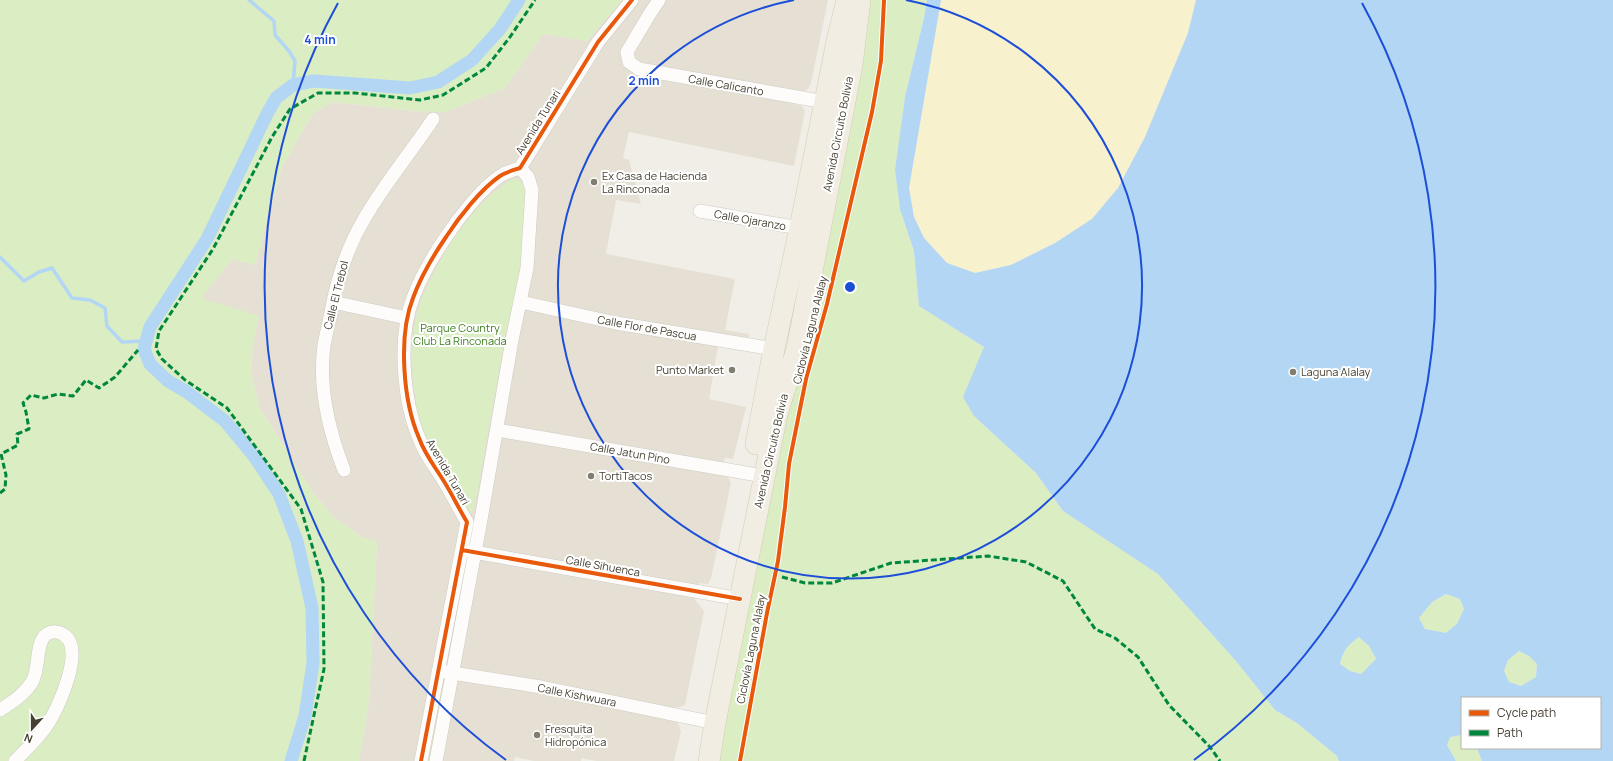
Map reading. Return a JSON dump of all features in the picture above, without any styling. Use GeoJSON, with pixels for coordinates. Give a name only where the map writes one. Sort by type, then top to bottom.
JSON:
{"type":"FeatureCollection","features":[{"type":"Feature","properties":{"kind":"main road","name":"Avenida Circuito Bolivia"},"geometry":{"type":"LineString","coordinates":[[696,761],[709,722],[734,598],[757,475],[774,350],[800,228],[824,102],[847,0]]}},
{"type":"Feature","properties":{"kind":"main road","name":"Avenida Circuito Bolivia"},"geometry":{"type":"LineString","coordinates":[[757,475],[797,349],[852,65],[860,0]]}},
{"type":"Feature","properties":{"kind":"main road","name":"Avenida Circuito Bolivia"},"geometry":{"type":"LineString","coordinates":[[709,722],[709,761]]}},
{"type":"Feature","properties":{"kind":"street","name":"Avenida Tunari"},"geometry":{"type":"LineString","coordinates":[[421,761],[468,522],[429,459],[414,425],[408,402],[405,372],[407,318],[413,299],[432,259],[456,222],[490,184],[502,175],[520,168],[598,42],[632,0]]}},
{"type":"Feature","properties":{"kind":"street","name":"Calle Calicanto"},"geometry":{"type":"LineString","coordinates":[[659,0],[648,15],[627,52],[629,62],[639,69],[824,102]]}},
{"type":"Feature","properties":{"kind":"street","name":"Calle El Trebol"},"geometry":{"type":"LineString","coordinates":[[344,470],[333,441],[324,396],[324,347],[338,279],[346,255],[374,202],[412,152],[433,119]]}},
{"type":"Feature","properties":{"kind":"street","name":"Avenida Tunari"},"geometry":{"type":"LineString","coordinates":[[436,761],[475,552],[512,340],[528,268],[532,190],[528,177],[520,168]]}},
{"type":"Feature","properties":{"kind":"street","name":"Calle Ojaranzo"},"geometry":{"type":"LineString","coordinates":[[700,211],[800,228]]}},
{"type":"Feature","properties":{"kind":"street"},"geometry":{"type":"LineString","coordinates":[[333,302],[407,318]]}},
{"type":"Feature","properties":{"kind":"street","name":"Calle Flor de Pascua"},"geometry":{"type":"LineString","coordinates":[[521,302],[616,323],[774,350]]}},
{"type":"Feature","properties":{"kind":"street","name":"Calle Jatun Pino"},"geometry":{"type":"LineString","coordinates":[[497,430],[757,475]]}},
{"type":"Feature","properties":{"kind":"street"},"geometry":{"type":"LineString","coordinates":[[468,522],[480,524]]}},
{"type":"Feature","properties":{"kind":"street","name":"Calle Sihuenca"},"geometry":{"type":"LineString","coordinates":[[462,550],[734,598]]}},
{"type":"Feature","properties":{"kind":"street"},"geometry":{"type":"LineString","coordinates":[[0,710],[21,696],[33,681],[39,650],[44,637],[51,632],[57,632],[64,635],[70,641],[72,661],[59,701],[49,722],[31,746],[15,761]]}},
{"type":"Feature","properties":{"kind":"street","name":"Calle Kishwuara"},"geometry":{"type":"LineString","coordinates":[[438,670],[541,687],[709,722]]}},
{"type":"Feature","properties":{"kind":"shaded area"},"geometry":{"type":"Polygon","coordinates":[[[622,0],[828,0],[811,83],[808,89],[804,91],[796,90],[793,104],[802,106],[805,111],[794,166],[629,132],[623,158],[629,160],[641,204],[616,200],[606,254],[735,279],[725,330],[749,334],[747,345],[718,346],[709,399],[746,407],[733,459],[725,458],[721,469],[721,474],[728,477],[731,483],[711,578],[708,584],[699,583],[696,592],[695,600],[704,611],[685,705],[675,707],[672,719],[678,723],[681,731],[674,761],[597,761],[581,758],[581,761],[534,761],[515,757],[514,761],[359,761],[369,702],[377,541],[363,538],[334,517],[313,493],[259,407],[251,372],[253,345],[201,298],[232,259],[255,265],[282,167],[313,113],[332,102],[415,111],[445,112],[505,88],[543,34],[587,41],[622,0]]]}},
{"type":"Feature","properties":{"kind":"green space"},"geometry":{"type":"Polygon","coordinates":[[[0,0],[622,0],[587,41],[543,34],[505,88],[445,112],[415,111],[333,102],[313,113],[282,167],[255,265],[232,259],[201,298],[259,316],[253,345],[251,372],[259,407],[313,493],[334,517],[363,538],[377,541],[369,702],[359,761],[0,761],[0,0]]]}},
{"type":"Feature","properties":{"kind":"green space"},"geometry":{"type":"Polygon","coordinates":[[[865,0],[927,0],[905,97],[895,170],[900,209],[914,251],[919,306],[984,347],[964,398],[974,416],[1036,473],[1063,511],[1158,574],[1236,661],[1275,710],[1297,723],[1337,756],[1339,761],[719,761],[734,675],[865,0]]]}},
{"type":"Feature","properties":{"kind":"green space","name":"Parque Country Club La Rinconada"},"geometry":{"type":"Polygon","coordinates":[[[514,179],[523,184],[526,193],[521,277],[506,333],[474,510],[468,513],[433,456],[421,432],[417,420],[412,366],[414,329],[417,313],[426,289],[452,241],[477,208],[498,189],[510,180],[514,179]]]}},
{"type":"Feature","properties":{"kind":"green space"},"geometry":{"type":"Polygon","coordinates":[[[464,568],[469,569],[451,660],[446,659],[464,568]]]}},
{"type":"Feature","properties":{"kind":"green space"},"geometry":{"type":"Polygon","coordinates":[[[1447,594],[1460,599],[1464,609],[1457,624],[1446,633],[1425,629],[1419,618],[1432,602],[1447,594]]]}},
{"type":"Feature","properties":{"kind":"green space"},"geometry":{"type":"Polygon","coordinates":[[[1359,637],[1369,646],[1376,660],[1361,674],[1350,671],[1340,664],[1346,648],[1359,637]]]}},
{"type":"Feature","properties":{"kind":"green space"},"geometry":{"type":"Polygon","coordinates":[[[1519,651],[1529,656],[1537,664],[1536,677],[1521,686],[1509,682],[1504,671],[1508,660],[1519,651]]]}},
{"type":"Feature","properties":{"kind":"green space"},"geometry":{"type":"Polygon","coordinates":[[[441,686],[445,687],[431,761],[426,761],[441,686]]]}},
{"type":"Feature","properties":{"kind":"green space"},"geometry":{"type":"Polygon","coordinates":[[[1461,735],[1461,749],[1477,749],[1482,761],[1456,761],[1447,745],[1450,737],[1461,735]]]}},
{"type":"Feature","properties":{"kind":"sand"},"geometry":{"type":"Polygon","coordinates":[[[941,0],[1196,0],[1188,33],[1145,137],[1118,188],[1092,219],[1055,243],[1011,265],[975,273],[947,263],[924,238],[914,217],[909,188],[941,0]]]}},
{"type":"Feature","properties":{"kind":"water","name":"Laguna Alalay"},"geometry":{"type":"Polygon","coordinates":[[[927,0],[941,0],[909,188],[914,217],[924,238],[947,263],[975,273],[1011,265],[1055,243],[1092,219],[1118,188],[1145,137],[1188,33],[1196,0],[1613,0],[1613,761],[1482,761],[1477,749],[1601,749],[1601,697],[1461,697],[1461,735],[1450,737],[1447,745],[1456,761],[1339,761],[1337,756],[1297,723],[1275,710],[1236,661],[1158,574],[1063,511],[1036,473],[974,416],[963,397],[984,347],[919,306],[914,251],[900,209],[895,170],[905,97],[927,0]],[[1446,594],[1432,602],[1419,618],[1425,629],[1446,633],[1457,624],[1464,609],[1460,599],[1446,594]],[[1359,637],[1345,651],[1340,664],[1350,671],[1361,674],[1376,659],[1369,646],[1359,637]],[[1519,651],[1508,660],[1504,671],[1509,682],[1521,686],[1536,677],[1537,664],[1529,656],[1519,651]]]}},
{"type":"Feature","properties":{"kind":"waterway"},"geometry":{"type":"LineString","coordinates":[[249,0],[274,21],[275,35],[289,51],[295,61],[293,85]]}},
{"type":"Feature","properties":{"kind":"waterway"},"geometry":{"type":"LineString","coordinates":[[291,761],[305,716],[313,663],[312,608],[297,541],[279,494],[254,456],[225,421],[187,392],[168,381],[150,364],[144,349],[150,327],[207,239],[276,98],[293,85],[314,81],[410,88],[438,82],[472,60],[500,29],[519,0]]}},
{"type":"Feature","properties":{"kind":"waterway"},"geometry":{"type":"LineString","coordinates":[[0,257],[24,281],[39,272],[52,268],[72,298],[90,300],[105,308],[107,326],[122,342],[146,341]]}},
{"type":"Feature","properties":{"kind":"marked path"},"geometry":{"type":"LineString","coordinates":[[304,761],[324,669],[323,582],[301,509],[227,408],[185,380],[162,359],[156,349],[159,331],[213,249],[272,137],[290,109],[318,93],[355,93],[420,100],[443,95],[486,68],[510,37],[535,0]]}},
{"type":"Feature","properties":{"kind":"marked path"},"geometry":{"type":"LineString","coordinates":[[0,493],[5,489],[6,475],[1,454],[18,445],[17,434],[29,429],[23,403],[31,395],[44,398],[58,394],[73,396],[86,380],[99,388],[115,377],[138,350]]}},
{"type":"Feature","properties":{"kind":"marked path"},"geometry":{"type":"LineString","coordinates":[[782,577],[805,583],[832,583],[891,563],[988,556],[1026,562],[1063,581],[1095,629],[1115,638],[1138,657],[1169,705],[1210,747],[1220,761]]}},
{"type":"Feature","properties":{"kind":"cycle path"},"geometry":{"type":"LineString","coordinates":[[421,761],[467,522],[424,450],[409,406],[404,368],[405,331],[408,313],[416,290],[424,274],[436,251],[451,229],[485,188],[505,173],[520,168],[598,42],[632,0]]}},
{"type":"Feature","properties":{"kind":"cycle path","name":"Ciclovía Laguna Alalay"},"geometry":{"type":"LineString","coordinates":[[740,761],[778,561],[789,464],[806,379],[827,304],[872,112],[881,61],[884,0]]}},
{"type":"Feature","properties":{"kind":"cycle path"},"geometry":{"type":"LineString","coordinates":[[462,550],[740,599]]}},
{"type":"Feature","properties":{"kind":"place","name":"Ex Casa de Hacienda La Rinconada"},"geometry":{"type":"Point","coordinates":[594,182]}},
{"type":"Feature","properties":{"kind":"place","name":"Punto Market"},"geometry":{"type":"Point","coordinates":[732,370]}},
{"type":"Feature","properties":{"kind":"place","name":"Laguna Alalay"},"geometry":{"type":"Point","coordinates":[1293,372]}},
{"type":"Feature","properties":{"kind":"place","name":"TortiTacos"},"geometry":{"type":"Point","coordinates":[591,476]}},
{"type":"Feature","properties":{"kind":"place","name":"Fresquita Hidropónica"},"geometry":{"type":"Point","coordinates":[537,735]}}]}
